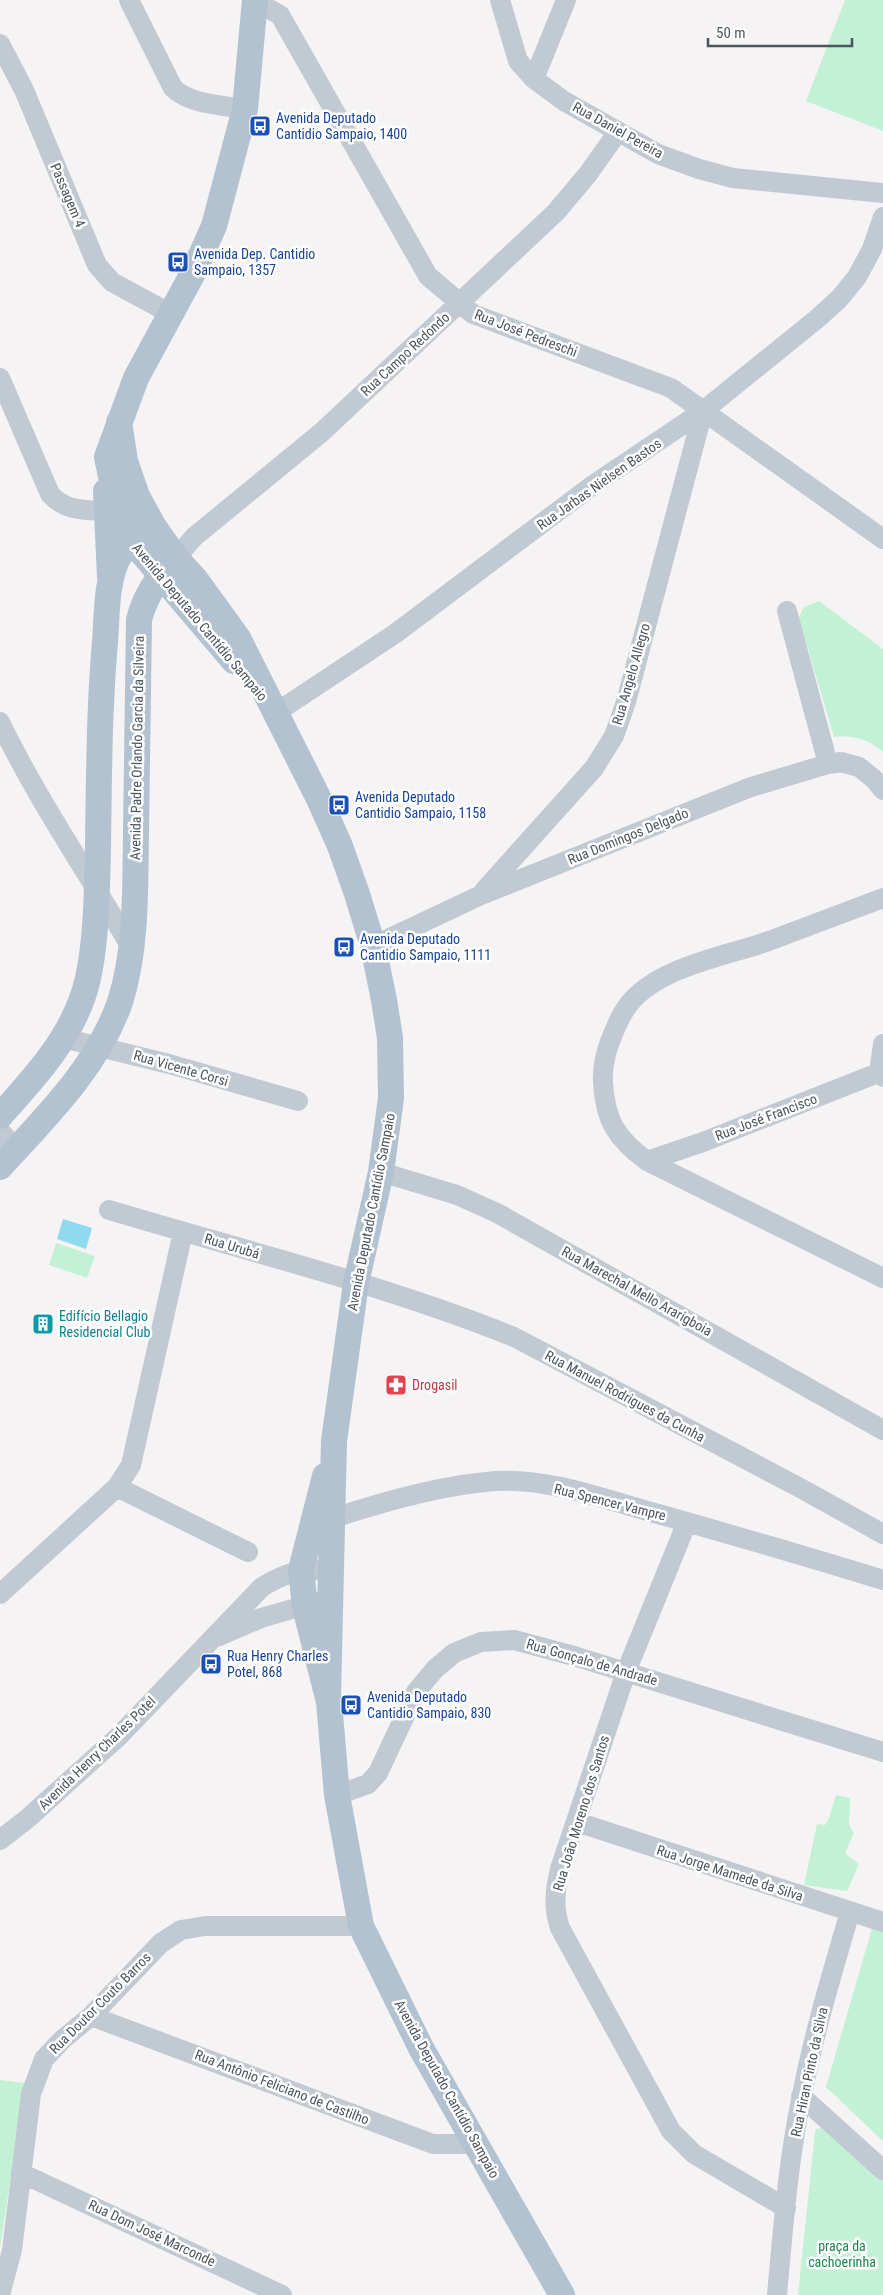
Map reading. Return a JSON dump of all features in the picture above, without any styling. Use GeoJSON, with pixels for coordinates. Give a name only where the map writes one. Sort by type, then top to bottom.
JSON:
{"type":"FeatureCollection","features":[{"type":"Feature","properties":{"kind":"main road","name":"Avenida Deputado Cantídio Sampaio"},"geometry":{"type":"LineString","coordinates":[[255,0],[246,109],[214,226],[204,252],[136,378],[108,457],[117,505],[132,541],[168,567],[196,580],[238,638],[272,710],[320,801],[340,846],[373,946],[390,1038],[392,1071],[390,1115],[381,1172],[356,1283],[334,1441],[301,1570],[304,1607],[328,1697]]}},
{"type":"Feature","properties":{"kind":"main road","name":"Avenida Deputado Cantídio Sampaio"},"geometry":{"type":"LineString","coordinates":[[120,422],[124,461],[131,481],[154,527],[168,567]]}},
{"type":"Feature","properties":{"kind":"main road"},"geometry":{"type":"LineString","coordinates":[[0,1116],[45,1065],[63,1038],[84,994],[90,964],[98,890],[102,676],[110,585],[105,511],[108,457]]}},
{"type":"Feature","properties":{"kind":"main road"},"geometry":{"type":"LineString","coordinates":[[110,585],[117,560],[132,541],[154,527]]}},
{"type":"Feature","properties":{"kind":"main road","name":"Avenida Padre Orlando Garcia da Silveira"},"geometry":{"type":"LineString","coordinates":[[5,1149],[69,1089],[100,1045],[120,1003],[132,949],[136,864],[140,620],[142,606],[168,567]]}},
{"type":"Feature","properties":{"kind":"main road","name":"Avenida Deputado Cantídio Sampaio"},"geometry":{"type":"LineString","coordinates":[[334,1441],[334,1518],[328,1697],[337,1795],[361,1926],[421,2048],[562,2295]]}},
{"type":"Feature","properties":{"kind":"street"},"geometry":{"type":"LineString","coordinates":[[129,0],[173,88],[181,95],[191,99],[246,109]]}},
{"type":"Feature","properties":{"kind":"street","name":"Rua José Pedreschi"},"geometry":{"type":"LineString","coordinates":[[255,0],[280,15],[428,276],[458,303],[473,314],[671,388],[883,539]]}},
{"type":"Feature","properties":{"kind":"street","name":"Rua Daniel Pereira"},"geometry":{"type":"LineString","coordinates":[[500,0],[518,61],[534,79],[564,101],[617,133],[658,154],[699,169],[733,178],[883,193]]}},
{"type":"Feature","properties":{"kind":"street"},"geometry":{"type":"LineString","coordinates":[[534,79],[566,0]]}},
{"type":"Feature","properties":{"kind":"street","name":"Passagem 4"},"geometry":{"type":"LineString","coordinates":[[0,44],[24,90],[97,265],[112,282],[170,314]]}},
{"type":"Feature","properties":{"kind":"street","name":"Rua Campo Redondo"},"geometry":{"type":"LineString","coordinates":[[168,567],[194,537],[322,432],[556,212],[588,174],[617,133]]}},
{"type":"Feature","properties":{"kind":"street","name":"Rua Jarbas Nielsen Bastos"},"geometry":{"type":"LineString","coordinates":[[272,710],[396,633],[594,486],[703,412],[839,299],[857,278],[872,249],[883,217]]}},
{"type":"Feature","properties":{"kind":"street"},"geometry":{"type":"LineString","coordinates":[[0,378],[50,494],[58,504],[69,509],[105,511]]}},
{"type":"Feature","properties":{"kind":"street","name":"Rua Angelo Allegro"},"geometry":{"type":"LineString","coordinates":[[481,895],[594,768],[614,736],[626,702],[703,412]]}},
{"type":"Feature","properties":{"kind":"street"},"geometry":{"type":"LineString","coordinates":[[787,611],[828,764]]}},
{"type":"Feature","properties":{"kind":"street"},"geometry":{"type":"LineString","coordinates":[[0,722],[60,832],[98,890],[132,949]]}},
{"type":"Feature","properties":{"kind":"street","name":"Rua Domingos Delgado"},"geometry":{"type":"LineString","coordinates":[[373,946],[481,895],[750,787],[828,764],[841,762],[859,767],[874,779],[883,790]]}},
{"type":"Feature","properties":{"kind":"street"},"geometry":{"type":"LineString","coordinates":[[883,898],[769,941],[681,969],[648,987],[629,1004],[606,1050],[602,1072],[603,1095],[615,1132],[629,1147],[647,1161],[883,1278]]}},
{"type":"Feature","properties":{"kind":"street","name":"Rua Vicente Corsi"},"geometry":{"type":"LineString","coordinates":[[63,1038],[100,1045],[298,1101]]}},
{"type":"Feature","properties":{"kind":"street"},"geometry":{"type":"LineString","coordinates":[[882,1074],[883,1044]]}},
{"type":"Feature","properties":{"kind":"street","name":"Rua José Francisco"},"geometry":{"type":"LineString","coordinates":[[647,1161],[882,1074]]}},
{"type":"Feature","properties":{"kind":"street","name":"Rua Marechal Mello Ararigboia"},"geometry":{"type":"LineString","coordinates":[[381,1172],[457,1195],[497,1213],[883,1430]]}},
{"type":"Feature","properties":{"kind":"street","name":"Rua Urubá"},"geometry":{"type":"LineString","coordinates":[[109,1210],[356,1283]]}},
{"type":"Feature","properties":{"kind":"street"},"geometry":{"type":"LineString","coordinates":[[0,1594],[117,1487],[131,1465],[183,1232]]}},
{"type":"Feature","properties":{"kind":"street","name":"Rua Manuel Rodrigues da Cunha"},"geometry":{"type":"LineString","coordinates":[[356,1283],[474,1321],[514,1338],[804,1490],[883,1534]]}},
{"type":"Feature","properties":{"kind":"street","name":"Rua Spencer Vampre"},"geometry":{"type":"LineString","coordinates":[[334,1518],[360,1509],[434,1491],[497,1481],[534,1483],[575,1491],[687,1522],[883,1580]]}},
{"type":"Feature","properties":{"kind":"street"},"geometry":{"type":"LineString","coordinates":[[117,1487],[248,1552]]}},
{"type":"Feature","properties":{"kind":"street","name":"Rua João Moreno dos Santos"},"geometry":{"type":"LineString","coordinates":[[687,1522],[626,1672],[560,1869],[555,1897],[556,1915],[560,1928],[671,2131],[694,2154],[786,2208]]}},
{"type":"Feature","properties":{"kind":"street","name":"Avenida Henry Charles Potel"},"geometry":{"type":"LineString","coordinates":[[0,1840],[27,1819],[118,1737],[211,1640],[262,1587],[281,1576],[301,1570],[320,1569],[332,1582],[315,1604],[261,1618],[211,1640]]}},
{"type":"Feature","properties":{"kind":"street","name":"Rua Gonçalo de Andrade"},"geometry":{"type":"LineString","coordinates":[[337,1795],[368,1784],[378,1773],[416,1692],[435,1669],[454,1653],[481,1642],[514,1640],[626,1672],[883,1752]]}},
{"type":"Feature","properties":{"kind":"street","name":"Rua Jorge Mamede da Silva"},"geometry":{"type":"LineString","coordinates":[[577,1822],[883,1922]]}},
{"type":"Feature","properties":{"kind":"street","name":"Rua Hiran Pinto da Silva"},"geometry":{"type":"LineString","coordinates":[[777,2295],[801,2096],[825,1998],[850,1912]]}},
{"type":"Feature","properties":{"kind":"street","name":"Rua Doutor Couto Barros"},"geometry":{"type":"LineString","coordinates":[[0,2295],[12,2250],[31,2094],[44,2059],[62,2040],[91,2016],[161,1943],[181,1930],[205,1926],[361,1926]]}},
{"type":"Feature","properties":{"kind":"street","name":"Rua Antônio Feliciano de Castilho"},"geometry":{"type":"LineString","coordinates":[[91,2016],[433,2144],[475,2144]]}},
{"type":"Feature","properties":{"kind":"street"},"geometry":{"type":"LineString","coordinates":[[801,2096],[883,2170]]}},
{"type":"Feature","properties":{"kind":"street","name":"Rua Dom José Marconde"},"geometry":{"type":"LineString","coordinates":[[21,2173],[282,2295]]}},
{"type":"Feature","properties":{"kind":"green space"},"geometry":{"type":"Polygon","coordinates":[[[845,0],[883,0],[883,131],[806,101],[845,0]]]}},
{"type":"Feature","properties":{"kind":"green space"},"geometry":{"type":"Polygon","coordinates":[[[819,601],[883,649],[883,752],[872,744],[860,739],[834,737],[808,649],[797,621],[804,607],[819,601]]]}},
{"type":"Feature","properties":{"kind":"green space"},"geometry":{"type":"Polygon","coordinates":[[[56,1243],[95,1256],[87,1278],[49,1265],[56,1243]]]}},
{"type":"Feature","properties":{"kind":"green space"},"geometry":{"type":"Polygon","coordinates":[[[836,1795],[850,1798],[849,1825],[854,1833],[845,1853],[859,1864],[847,1891],[804,1885],[817,1824],[825,1825],[836,1795]]]}},
{"type":"Feature","properties":{"kind":"green space"},"geometry":{"type":"Polygon","coordinates":[[[873,1925],[883,1929],[883,2141],[826,2087],[873,1925]]]}},
{"type":"Feature","properties":{"kind":"green space"},"geometry":{"type":"Polygon","coordinates":[[[0,2080],[25,2083],[0,2248],[0,2080]]]}},
{"type":"Feature","properties":{"kind":"green space","name":"praça da cachoerinha"},"geometry":{"type":"Polygon","coordinates":[[[826,2127],[883,2179],[883,2295],[798,2295],[815,2132],[816,2129],[826,2127]]]}},
{"type":"Feature","properties":{"kind":"water"},"geometry":{"type":"Polygon","coordinates":[[[63,1219],[92,1228],[86,1249],[57,1239],[63,1219]]]}},
{"type":"Feature","properties":{"kind":"place","name":"Avenida Deputado Cantidio Sampaio, 1400"},"geometry":{"type":"Point","coordinates":[260,126]}},
{"type":"Feature","properties":{"kind":"place","name":"Avenida Dep. Cantidio Sampaio, 1357"},"geometry":{"type":"Point","coordinates":[178,262]}},
{"type":"Feature","properties":{"kind":"place","name":"Avenida Deputado Cantidio Sampaio, 1158"},"geometry":{"type":"Point","coordinates":[339,805]}},
{"type":"Feature","properties":{"kind":"place","name":"Avenida Deputado Cantidio Sampaio, 1111"},"geometry":{"type":"Point","coordinates":[344,947]}},
{"type":"Feature","properties":{"kind":"place","name":"Edifício Bellagio Residencial Club"},"geometry":{"type":"Point","coordinates":[43,1324]}},
{"type":"Feature","properties":{"kind":"place","name":"Drogasil"},"geometry":{"type":"Point","coordinates":[396,1385]}},
{"type":"Feature","properties":{"kind":"place","name":"Rua Henry Charles Potel, 868"},"geometry":{"type":"Point","coordinates":[211,1664]}},
{"type":"Feature","properties":{"kind":"place","name":"Avenida Deputado Cantidio Sampaio, 830"},"geometry":{"type":"Point","coordinates":[351,1705]}}]}
